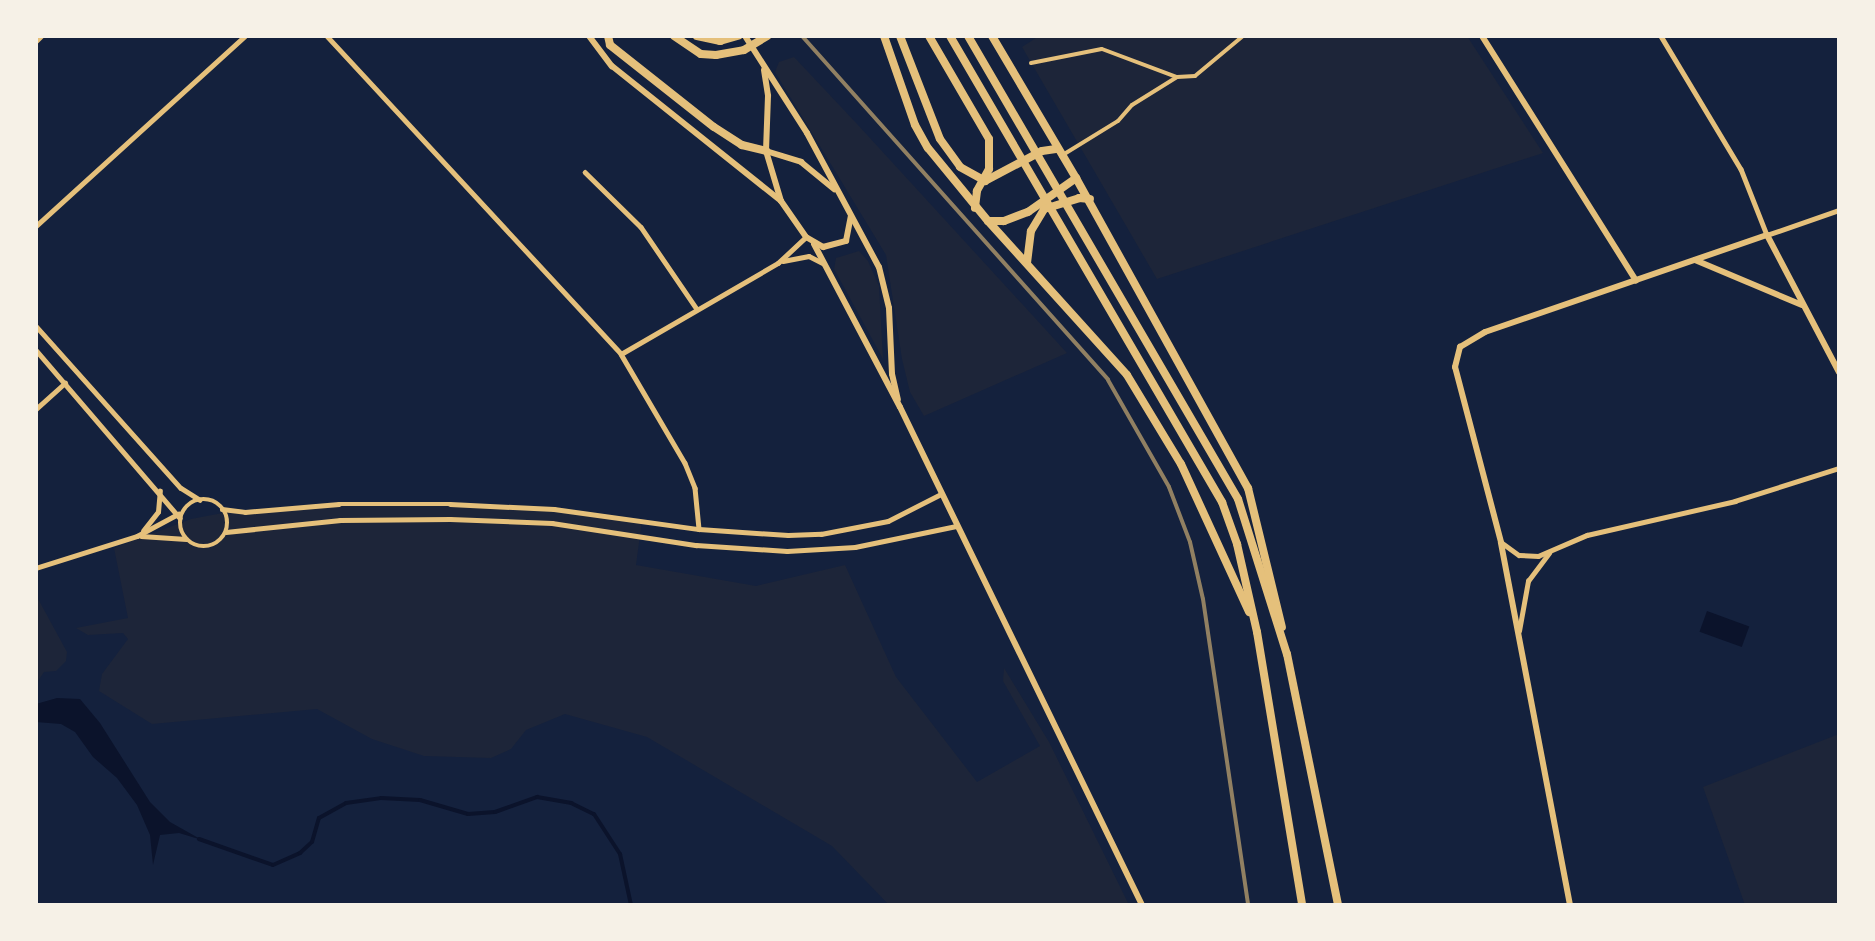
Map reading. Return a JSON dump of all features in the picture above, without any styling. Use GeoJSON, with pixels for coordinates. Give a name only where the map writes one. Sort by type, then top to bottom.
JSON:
{"type":"FeatureCollection","features":[{"type":"Feature","properties":{"kind":"highway"},"geometry":{"type":"LineString","coordinates":[[950,36],[1222,502],[1240,555],[1257,632],[1302,905]]}},
{"type":"Feature","properties":{"kind":"highway"},"geometry":{"type":"LineString","coordinates":[[968,36],[1238,499],[1287,654]]}},
{"type":"Feature","properties":{"kind":"highway"},"geometry":{"type":"LineString","coordinates":[[1076,178],[1090,199],[1248,488],[1287,654],[1338,905]]}},
{"type":"Feature","properties":{"kind":"highway"},"geometry":{"type":"LineString","coordinates":[[1027,263],[1031,231],[1044,209],[1079,198],[1090,199]]}},
{"type":"Feature","properties":{"kind":"highway"},"geometry":{"type":"LineString","coordinates":[[988,221],[1127,375],[1181,464],[1257,632]]}},
{"type":"Feature","properties":{"kind":"main road"},"geometry":{"type":"LineString","coordinates":[[608,36],[610,45],[714,127],[742,145],[766,151]]}},
{"type":"Feature","properties":{"kind":"main road"},"geometry":{"type":"LineString","coordinates":[[674,36],[701,54],[732,54],[767,36]]}},
{"type":"Feature","properties":{"kind":"main road"},"geometry":{"type":"LineString","coordinates":[[700,37],[720,41],[738,36]]}},
{"type":"Feature","properties":{"kind":"main road"},"geometry":{"type":"LineString","coordinates":[[884,36],[915,124],[942,168],[988,221],[1016,219],[1076,178],[1058,152],[992,36]]}},
{"type":"Feature","properties":{"kind":"main road"},"geometry":{"type":"LineString","coordinates":[[900,36],[930,119],[960,167],[985,181]]}},
{"type":"Feature","properties":{"kind":"main road"},"geometry":{"type":"LineString","coordinates":[[929,36],[989,139],[990,159],[985,181],[977,192],[975,208]]}},
{"type":"Feature","properties":{"kind":"main road"},"geometry":{"type":"LineString","coordinates":[[985,181],[1042,151],[1058,152]]}},
{"type":"Feature","properties":{"kind":"street"},"geometry":{"type":"LineString","coordinates":[[36,41],[41,36]]}},
{"type":"Feature","properties":{"kind":"street"},"geometry":{"type":"LineString","coordinates":[[36,225],[245,36]]}},
{"type":"Feature","properties":{"kind":"street"},"geometry":{"type":"LineString","coordinates":[[327,36],[621,354],[685,463],[695,488],[699,529]]}},
{"type":"Feature","properties":{"kind":"street"},"geometry":{"type":"LineString","coordinates":[[589,36],[612,66],[781,201],[806,237],[814,244],[900,407],[1142,905]]}},
{"type":"Feature","properties":{"kind":"street"},"geometry":{"type":"LineString","coordinates":[[745,36],[807,133],[886,287],[892,374],[900,407]]}},
{"type":"Feature","properties":{"kind":"street"},"geometry":{"type":"LineString","coordinates":[[1031,63],[1112,50],[1177,77],[1196,76],[1243,36]]}},
{"type":"Feature","properties":{"kind":"street"},"geometry":{"type":"LineString","coordinates":[[1482,36],[1636,281]]}},
{"type":"Feature","properties":{"kind":"street"},"geometry":{"type":"LineString","coordinates":[[1661,36],[1741,170],[1767,235],[1839,372]]}},
{"type":"Feature","properties":{"kind":"street"},"geometry":{"type":"LineString","coordinates":[[764,67],[768,96],[766,151],[781,201]]}},
{"type":"Feature","properties":{"kind":"street"},"geometry":{"type":"LineString","coordinates":[[1058,152],[1118,122],[1132,105],[1177,77]]}},
{"type":"Feature","properties":{"kind":"street"},"geometry":{"type":"LineString","coordinates":[[766,151],[801,162],[838,194]]}},
{"type":"Feature","properties":{"kind":"street"},"geometry":{"type":"LineString","coordinates":[[585,172],[641,227],[697,309]]}},
{"type":"Feature","properties":{"kind":"street"},"geometry":{"type":"LineString","coordinates":[[1570,905],[1501,542],[1455,367],[1460,347],[1485,332],[1839,210]]}},
{"type":"Feature","properties":{"kind":"street"},"geometry":{"type":"LineString","coordinates":[[814,244],[824,247],[841,245],[850,230],[851,216]]}},
{"type":"Feature","properties":{"kind":"street"},"geometry":{"type":"LineString","coordinates":[[621,354],[778,263],[797,249],[806,237]]}},
{"type":"Feature","properties":{"kind":"street"},"geometry":{"type":"LineString","coordinates":[[778,263],[809,256],[825,264]]}},
{"type":"Feature","properties":{"kind":"street"},"geometry":{"type":"LineString","coordinates":[[1694,260],[1803,306]]}},
{"type":"Feature","properties":{"kind":"street"},"geometry":{"type":"LineString","coordinates":[[36,326],[181,488],[200,500],[222,509],[245,512],[339,504],[450,504],[554,509],[699,529],[757,534],[821,534],[888,521],[941,494]]}},
{"type":"Feature","properties":{"kind":"street"},"geometry":{"type":"LineString","coordinates":[[36,350],[160,490],[179,516],[186,539]]}},
{"type":"Feature","properties":{"kind":"street"},"geometry":{"type":"LineString","coordinates":[[36,409],[65,383]]}},
{"type":"Feature","properties":{"kind":"street"},"geometry":{"type":"LineString","coordinates":[[1501,542],[1528,557],[1552,550],[1587,535],[1735,501],[1839,468]]}},
{"type":"Feature","properties":{"kind":"street"},"geometry":{"type":"LineString","coordinates":[[1832,471],[1839,474]]}},
{"type":"Feature","properties":{"kind":"street"},"geometry":{"type":"LineString","coordinates":[[137,536],[158,512],[160,490]]}},
{"type":"Feature","properties":{"kind":"street"},"geometry":{"type":"LineString","coordinates":[[36,568],[137,536],[179,516],[187,506],[200,500]]}},
{"type":"Feature","properties":{"kind":"street"},"geometry":{"type":"LineString","coordinates":[[222,509],[226,532]]}},
{"type":"Feature","properties":{"kind":"street"},"geometry":{"type":"LineString","coordinates":[[137,536],[165,535],[208,547],[217,543],[226,532],[340,520],[450,519],[552,523],[696,545],[787,551],[855,548],[956,526]]}},
{"type":"Feature","properties":{"kind":"street"},"geometry":{"type":"LineString","coordinates":[[1519,631],[1528,581],[1535,566],[1552,550]]}},
{"type":"Feature","properties":{"kind":"shaded area"},"geometry":{"type":"Polygon","coordinates":[[[1039,36],[1467,36],[1543,153],[1157,279],[1022,47],[1039,36]]]}},
{"type":"Feature","properties":{"kind":"shaded area"},"geometry":{"type":"Polygon","coordinates":[[[794,57],[1067,353],[924,416],[910,392],[902,359],[886,255],[775,72],[779,62],[794,57]]]}},
{"type":"Feature","properties":{"kind":"shaded area"},"geometry":{"type":"Polygon","coordinates":[[[859,251],[868,261],[879,286],[883,359],[834,269],[836,258],[859,251]]]}},
{"type":"Feature","properties":{"kind":"shaded area"},"geometry":{"type":"Polygon","coordinates":[[[371,504],[555,507],[642,520],[636,565],[756,586],[845,565],[896,677],[977,782],[1040,746],[1003,681],[1004,668],[1049,742],[1129,905],[889,905],[832,846],[647,737],[565,714],[526,730],[511,749],[491,758],[424,756],[372,739],[317,709],[152,724],[99,691],[102,674],[128,639],[123,633],[88,635],[76,628],[128,618],[114,548],[191,519],[233,511],[371,504]]]}},
{"type":"Feature","properties":{"kind":"shaded area"},"geometry":{"type":"Polygon","coordinates":[[[36,595],[67,652],[66,661],[56,671],[44,672],[36,684],[36,595]]]}},
{"type":"Feature","properties":{"kind":"shaded area"},"geometry":{"type":"Polygon","coordinates":[[[1707,611],[1749,626],[1742,647],[1699,632],[1707,611]]]}},
{"type":"Feature","properties":{"kind":"shaded area"},"geometry":{"type":"Polygon","coordinates":[[[57,698],[80,699],[100,723],[150,802],[170,822],[202,840],[179,833],[160,835],[153,865],[150,835],[137,805],[117,778],[93,757],[75,732],[61,724],[36,722],[36,704],[57,698]]]}},
{"type":"Feature","properties":{"kind":"shaded area"},"geometry":{"type":"Polygon","coordinates":[[[1839,734],[1839,905],[1745,905],[1703,787],[1839,734]]]}},
{"type":"Feature","properties":{"kind":"waterway"},"geometry":{"type":"LineString","coordinates":[[199,839],[273,865],[300,853],[312,842],[319,818],[346,803],[381,798],[420,800],[468,814],[495,812],[537,797],[571,803],[594,814],[620,854],[631,905]]}},
{"type":"Feature","properties":{"kind":"railway"},"geometry":{"type":"LineString","coordinates":[[802,36],[1108,380],[1169,487],[1190,542],[1203,599],[1248,905]]}}]}
